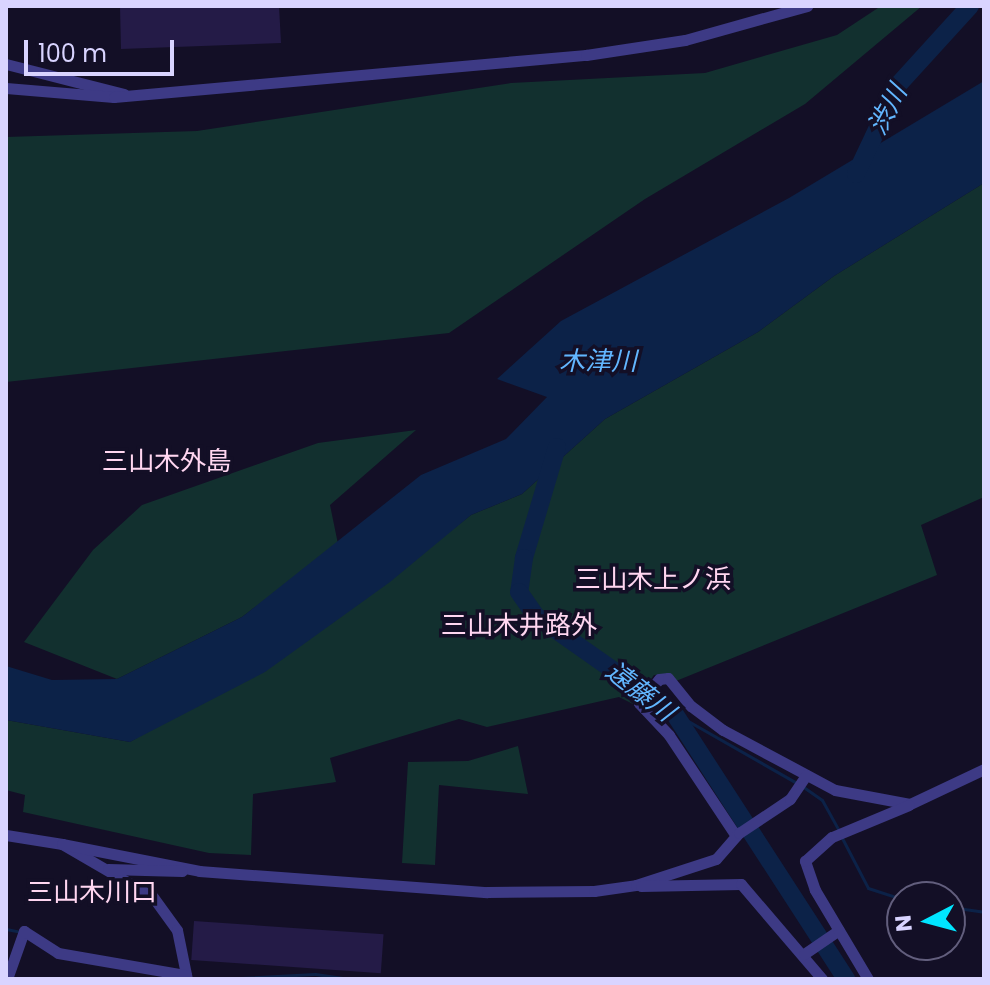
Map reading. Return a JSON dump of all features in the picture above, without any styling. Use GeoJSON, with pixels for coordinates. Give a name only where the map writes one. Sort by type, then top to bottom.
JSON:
{"type":"FeatureCollection","features":[{"type":"Feature","properties":{"kind":"street"},"geometry":{"type":"LineString","coordinates":[[6,88],[128,96],[586,55],[685,40],[807,6]]}},
{"type":"Feature","properties":{"kind":"street"},"geometry":{"type":"LineString","coordinates":[[6,64],[128,96]]}},
{"type":"Feature","properties":{"kind":"street"},"geometry":{"type":"LineString","coordinates":[[736,836],[669,735],[639,703],[659,679],[668,678],[691,706],[723,730],[835,790],[910,804]]}},
{"type":"Feature","properties":{"kind":"street"},"geometry":{"type":"LineString","coordinates":[[868,979],[836,932],[806,872],[809,853],[837,835],[984,769]]}},
{"type":"Feature","properties":{"kind":"street"},"geometry":{"type":"LineString","coordinates":[[636,885],[716,859],[736,836],[790,799],[806,775]]}},
{"type":"Feature","properties":{"kind":"street"},"geometry":{"type":"LineString","coordinates":[[6,835],[199,871]]}},
{"type":"Feature","properties":{"kind":"street"},"geometry":{"type":"LineString","coordinates":[[7,979],[24,931],[58,953],[186,977],[169,913],[153,897],[62,844]]}},
{"type":"Feature","properties":{"kind":"street"},"geometry":{"type":"LineString","coordinates":[[108,869],[199,871],[487,892],[636,885],[659,890],[719,881],[741,884],[806,952],[822,979]]}},
{"type":"Feature","properties":{"kind":"street"},"geometry":{"type":"LineString","coordinates":[[806,952],[836,932]]}},
{"type":"Feature","properties":{"kind":"green space"},"geometry":{"type":"Polygon","coordinates":[[[881,6],[922,6],[805,104],[645,199],[449,333],[6,382],[6,137],[197,131],[511,83],[705,73],[837,35],[881,6]]]}},
{"type":"Feature","properties":{"kind":"green space"},"geometry":{"type":"Polygon","coordinates":[[[984,183],[984,497],[921,525],[937,575],[676,681],[671,674],[654,675],[633,704],[619,697],[487,727],[459,719],[330,758],[336,782],[253,794],[251,855],[209,853],[23,812],[25,795],[6,790],[6,720],[130,742],[348,611],[471,515],[522,494],[605,419],[758,332],[834,276],[984,183]]]}},
{"type":"Feature","properties":{"kind":"green space"},"geometry":{"type":"Polygon","coordinates":[[[416,430],[330,505],[338,544],[242,617],[117,679],[24,642],[93,550],[142,505],[318,443],[416,430]]]}},
{"type":"Feature","properties":{"kind":"green space"},"geometry":{"type":"Polygon","coordinates":[[[518,746],[528,794],[439,785],[435,865],[402,863],[408,762],[468,761],[518,746]]]}},
{"type":"Feature","properties":{"kind":"water","name":"木津川"},"geometry":{"type":"Polygon","coordinates":[[[984,81],[984,183],[834,276],[758,332],[605,419],[522,494],[471,515],[390,582],[265,672],[130,742],[6,720],[6,666],[52,680],[117,679],[242,617],[421,475],[506,439],[547,397],[497,379],[561,321],[789,198],[984,81]]]}},
{"type":"Feature","properties":{"kind":"building"},"geometry":{"type":"Polygon","coordinates":[[[120,6],[279,6],[281,43],[121,49],[120,6]]]}},
{"type":"Feature","properties":{"kind":"building"},"geometry":{"type":"Polygon","coordinates":[[[194,921],[384,934],[381,973],[191,960],[194,921]]]}},
{"type":"Feature","properties":{"kind":"waterway","name":"渋川"},"geometry":{"type":"LineString","coordinates":[[856,174],[898,85],[970,6]]}},
{"type":"Feature","properties":{"kind":"waterway","name":"遠藤川"},"geometry":{"type":"LineString","coordinates":[[557,447],[524,558],[519,592],[536,616],[674,713],[846,979]]}},
{"type":"Feature","properties":{"kind":"waterway"},"geometry":{"type":"LineString","coordinates":[[674,713],[795,782]]}},
{"type":"Feature","properties":{"kind":"waterway"},"geometry":{"type":"LineString","coordinates":[[802,786],[822,800],[839,831]]}},
{"type":"Feature","properties":{"kind":"waterway"},"geometry":{"type":"LineString","coordinates":[[842,838],[868,888],[886,894]]}},
{"type":"Feature","properties":{"kind":"waterway"},"geometry":{"type":"LineString","coordinates":[[966,909],[984,912]]}},
{"type":"Feature","properties":{"kind":"waterway"},"geometry":{"type":"LineString","coordinates":[[6,929],[21,932]]}},
{"type":"Feature","properties":{"kind":"waterway"},"geometry":{"type":"LineString","coordinates":[[220,979],[315,974],[352,979]]}},
{"type":"Feature","properties":{"kind":"district","name":"三山木外島"},"geometry":{"type":"Point","coordinates":[167,462]}},
{"type":"Feature","properties":{"kind":"district","name":"三山木上ノ浜"},"geometry":{"type":"Point","coordinates":[653,580]}},
{"type":"Feature","properties":{"kind":"district","name":"三山木井路外"},"geometry":{"type":"Point","coordinates":[519,626]}},
{"type":"Feature","properties":{"kind":"district","name":"三山木川口"},"geometry":{"type":"Point","coordinates":[92,893]}}]}
